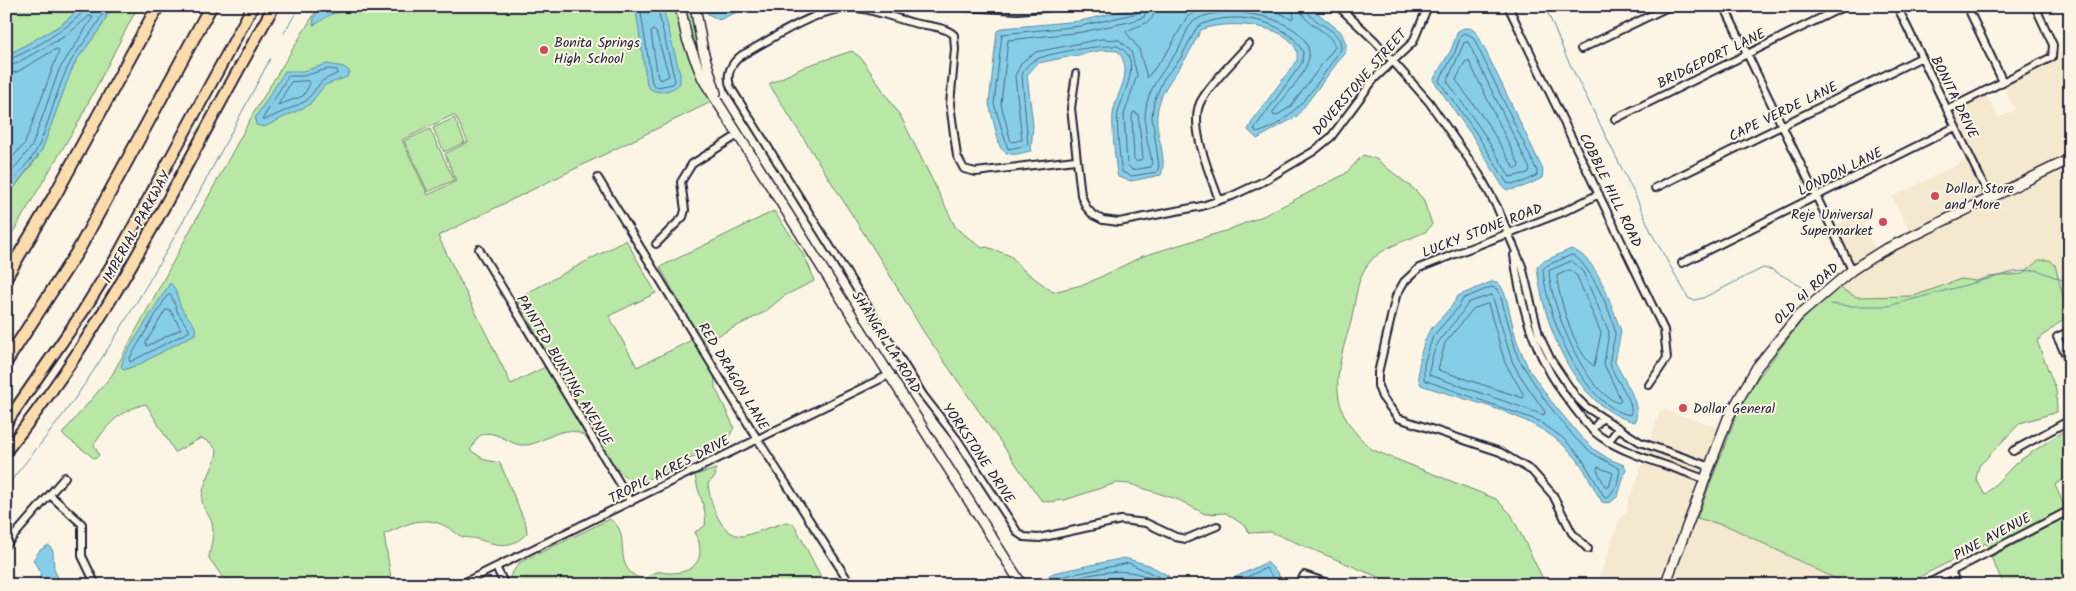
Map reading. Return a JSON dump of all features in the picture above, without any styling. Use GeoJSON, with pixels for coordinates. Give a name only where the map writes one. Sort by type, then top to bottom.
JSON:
{"type":"FeatureCollection","features":[{"type":"Feature","properties":{"kind":"highway"},"geometry":{"type":"LineString","coordinates":[[6,277],[55,195],[158,6]]}},
{"type":"Feature","properties":{"kind":"highway"},"geometry":{"type":"LineString","coordinates":[[6,362],[79,250],[211,6]]}},
{"type":"Feature","properties":{"kind":"main road","name":"IMPERIAL PARKWAY"},"geometry":{"type":"LineString","coordinates":[[6,423],[82,313],[118,255],[253,6]]}},
{"type":"Feature","properties":{"kind":"main road","name":"IMPERIAL PARKWAY"},"geometry":{"type":"LineString","coordinates":[[6,452],[97,324],[134,261],[274,6]]}},
{"type":"Feature","properties":{"kind":"street","name":"SHANGRI LA ROAD"},"geometry":{"type":"LineString","coordinates":[[680,6],[694,59],[703,79],[891,374],[1022,585]]}},
{"type":"Feature","properties":{"kind":"street","name":"SHANGRI LA ROAD"},"geometry":{"type":"LineString","coordinates":[[695,6],[710,76],[726,116]]}},
{"type":"Feature","properties":{"kind":"street"},"geometry":{"type":"LineString","coordinates":[[815,6],[820,15]]}},
{"type":"Feature","properties":{"kind":"street"},"geometry":{"type":"LineString","coordinates":[[945,6],[1018,10],[1066,6]]}},
{"type":"Feature","properties":{"kind":"street"},"geometry":{"type":"LineString","coordinates":[[1338,6],[1394,62],[1429,102],[1470,158],[1489,191],[1508,233],[1513,249],[1528,326],[1542,360],[1560,389],[1592,430],[1608,442],[1704,479]]}},
{"type":"Feature","properties":{"kind":"street","name":"DOVERSTONE STREET"},"geometry":{"type":"LineString","coordinates":[[1076,74],[1071,99],[1075,160],[1083,201],[1093,215],[1104,220],[1126,221],[1219,200],[1262,182],[1324,144],[1375,78],[1413,42],[1428,6]]}},
{"type":"Feature","properties":{"kind":"street","name":"COBBLE HILL ROAD"},"geometry":{"type":"LineString","coordinates":[[1508,6],[1666,338],[1668,351],[1665,364],[1649,385]]}},
{"type":"Feature","properties":{"kind":"street"},"geometry":{"type":"LineString","coordinates":[[1581,49],[1670,6]]}},
{"type":"Feature","properties":{"kind":"street"},"geometry":{"type":"LineString","coordinates":[[1724,6],[1852,270]]}},
{"type":"Feature","properties":{"kind":"street","name":"BRIDGEPORT LANE"},"geometry":{"type":"LineString","coordinates":[[1615,119],[1845,6]]}},
{"type":"Feature","properties":{"kind":"street","name":"BONITA DRIVE"},"geometry":{"type":"LineString","coordinates":[[1897,6],[1990,198]]}},
{"type":"Feature","properties":{"kind":"street"},"geometry":{"type":"LineString","coordinates":[[1967,6],[2003,82]]}},
{"type":"Feature","properties":{"kind":"street"},"geometry":{"type":"LineString","coordinates":[[1947,110],[2052,56],[2054,45],[2035,6]]}},
{"type":"Feature","properties":{"kind":"street","name":"YORKSTONE DRIVE"},"geometry":{"type":"LineString","coordinates":[[1075,160],[976,172],[964,169],[957,156],[950,104],[955,49],[954,35],[945,29],[930,28],[859,8],[842,8],[820,15],[736,59],[731,66],[728,81],[923,395],[957,440],[1018,533],[1032,538],[1121,520],[1131,520],[1146,523],[1176,538],[1186,539],[1218,526]]}},
{"type":"Feature","properties":{"kind":"street"},"geometry":{"type":"LineString","coordinates":[[1219,200],[1204,156],[1198,113],[1204,96],[1250,44]]}},
{"type":"Feature","properties":{"kind":"street","name":"CAPE VERDE LANE"},"geometry":{"type":"LineString","coordinates":[[1655,188],[1922,57]]}},
{"type":"Feature","properties":{"kind":"street","name":"LONDON LANE"},"geometry":{"type":"LineString","coordinates":[[1682,263],[1955,127]]}},
{"type":"Feature","properties":{"kind":"street"},"geometry":{"type":"LineString","coordinates":[[656,244],[683,217],[685,210],[681,182],[692,164],[738,135]]}},
{"type":"Feature","properties":{"kind":"street","name":"OLD 41 ROAD"},"geometry":{"type":"LineString","coordinates":[[1665,585],[1708,466],[1736,402],[1769,351],[1798,316],[1852,270],[1903,240],[2070,159]]}},
{"type":"Feature","properties":{"kind":"street","name":"RED DRAGON LANE"},"geometry":{"type":"LineString","coordinates":[[598,178],[851,585]]}},
{"type":"Feature","properties":{"kind":"street","name":"LUCKY STONE ROAD"},"geometry":{"type":"LineString","coordinates":[[1588,549],[1572,533],[1553,495],[1532,471],[1500,452],[1398,418],[1384,403],[1379,390],[1378,369],[1396,296],[1404,282],[1419,268],[1563,212],[1599,194]]}},
{"type":"Feature","properties":{"kind":"street","name":"PAINTED BUNTING AVENUE"},"geometry":{"type":"LineString","coordinates":[[479,249],[631,502]]}},
{"type":"Feature","properties":{"kind":"street"},"geometry":{"type":"LineString","coordinates":[[1513,249],[1522,266],[1534,319],[1550,360],[1576,397],[1586,408],[1640,442],[1708,466]]}},
{"type":"Feature","properties":{"kind":"street"},"geometry":{"type":"LineString","coordinates":[[2070,330],[2058,337],[2070,362]]}},
{"type":"Feature","properties":{"kind":"street","name":"TROPIC ACRES DRIVE"},"geometry":{"type":"LineString","coordinates":[[458,585],[891,374]]}},
{"type":"Feature","properties":{"kind":"street"},"geometry":{"type":"LineString","coordinates":[[1592,430],[1602,418]]}},
{"type":"Feature","properties":{"kind":"street"},"geometry":{"type":"LineString","coordinates":[[2013,450],[2070,420]]}},
{"type":"Feature","properties":{"kind":"street"},"geometry":{"type":"LineString","coordinates":[[1608,442],[1618,429]]}},
{"type":"Feature","properties":{"kind":"street"},"geometry":{"type":"LineString","coordinates":[[6,545],[65,477]]}},
{"type":"Feature","properties":{"kind":"street"},"geometry":{"type":"LineString","coordinates":[[50,495],[82,524],[82,556],[96,585]]}},
{"type":"Feature","properties":{"kind":"street","name":"PINE AVENUE"},"geometry":{"type":"LineString","coordinates":[[1926,585],[2070,510]]}},
{"type":"Feature","properties":{"kind":"street"},"geometry":{"type":"LineString","coordinates":[[496,567],[505,585]]}},
{"type":"Feature","properties":{"kind":"street"},"geometry":{"type":"LineString","coordinates":[[1951,572],[1958,585]]}},
{"type":"Feature","properties":{"kind":"street"},"geometry":{"type":"LineString","coordinates":[[1299,585],[1304,575],[1334,585]]}},
{"type":"Feature","properties":{"kind":"shaded area"},"geometry":{"type":"Polygon","coordinates":[[[2060,52],[2070,70],[2070,156],[1847,270],[1850,263],[1832,228],[1857,214],[1875,249],[1910,232],[1892,197],[1971,158],[1945,106],[1982,87],[1998,118],[2015,110],[2000,78],[2060,52]]]}},
{"type":"Feature","properties":{"kind":"shaded area"},"geometry":{"type":"Polygon","coordinates":[[[2070,162],[2070,278],[2060,287],[2055,265],[2040,260],[2022,274],[1989,277],[1977,281],[1961,281],[1914,296],[1856,297],[1839,288],[1842,280],[1860,267],[2070,162]]]}},
{"type":"Feature","properties":{"kind":"shaded area"},"geometry":{"type":"Polygon","coordinates":[[[1661,409],[1720,428],[1662,585],[1597,585],[1620,518],[1627,512],[1629,495],[1631,497],[1661,409]]]}},
{"type":"Feature","properties":{"kind":"shaded area"},"geometry":{"type":"Polygon","coordinates":[[[1726,429],[1731,431],[1697,518],[1730,527],[1838,580],[1836,585],[1668,585],[1726,429]]]}},
{"type":"Feature","properties":{"kind":"green space"},"geometry":{"type":"Polygon","coordinates":[[[6,6],[83,6],[61,25],[6,56],[6,6]]]}},
{"type":"Feature","properties":{"kind":"green space"},"geometry":{"type":"Polygon","coordinates":[[[111,6],[138,6],[79,121],[6,244],[6,204],[13,189],[38,157],[69,75],[76,61],[102,26],[111,6]]]}},
{"type":"Feature","properties":{"kind":"green space"},"geometry":{"type":"Polygon","coordinates":[[[319,6],[677,6],[713,101],[438,236],[511,384],[553,363],[516,299],[626,240],[656,293],[609,316],[637,367],[698,337],[660,267],[774,211],[797,244],[807,262],[814,281],[784,296],[765,312],[705,342],[714,359],[715,387],[734,427],[727,441],[644,481],[623,475],[597,445],[576,432],[562,432],[528,445],[516,444],[486,433],[476,440],[470,450],[485,460],[500,463],[526,525],[527,533],[515,542],[504,545],[491,543],[461,536],[437,523],[428,521],[416,522],[384,534],[392,585],[228,585],[209,558],[213,527],[202,501],[204,486],[217,451],[211,443],[201,438],[175,452],[146,404],[129,410],[110,424],[94,445],[99,455],[95,459],[62,434],[112,375],[253,114],[319,6]],[[453,115],[402,140],[428,195],[456,181],[445,154],[468,142],[456,117],[453,115]]]}},
{"type":"Feature","properties":{"kind":"green space"},"geometry":{"type":"Polygon","coordinates":[[[683,6],[692,6],[707,77],[690,38],[683,6]]]}},
{"type":"Feature","properties":{"kind":"green space"},"geometry":{"type":"Polygon","coordinates":[[[852,51],[861,58],[901,117],[956,228],[982,248],[987,247],[1011,256],[1021,268],[1053,292],[1086,284],[1143,256],[1225,231],[1263,216],[1345,174],[1363,155],[1376,159],[1415,190],[1423,199],[1432,224],[1427,231],[1378,254],[1363,273],[1358,287],[1338,375],[1341,406],[1347,420],[1358,435],[1373,450],[1496,499],[1511,514],[1546,585],[1397,585],[1271,532],[1249,533],[1245,526],[1226,513],[1205,514],[1179,500],[1130,484],[1116,483],[1065,500],[1048,502],[1041,500],[923,331],[882,262],[769,84],[806,66],[852,51]]]}},
{"type":"Feature","properties":{"kind":"green space"},"geometry":{"type":"Polygon","coordinates":[[[454,118],[465,142],[444,152],[433,128],[454,118]]]}},
{"type":"Feature","properties":{"kind":"green space"},"geometry":{"type":"Polygon","coordinates":[[[430,129],[454,180],[428,192],[404,141],[430,129]]]}},
{"type":"Feature","properties":{"kind":"green space"},"geometry":{"type":"Polygon","coordinates":[[[2039,260],[2050,260],[2055,265],[2068,315],[2037,341],[2056,390],[2057,412],[2020,423],[1979,466],[1976,479],[1985,495],[2016,463],[2062,432],[2070,444],[2070,474],[2055,485],[2064,505],[2070,503],[2070,513],[1991,554],[1986,543],[1904,585],[1848,585],[1730,527],[1697,518],[1743,398],[1799,324],[1821,300],[1838,287],[1856,297],[1914,296],[1961,279],[1976,281],[1989,277],[2022,274],[2039,260]]]}},
{"type":"Feature","properties":{"kind":"green space"},"geometry":{"type":"Polygon","coordinates":[[[716,469],[715,477],[708,483],[714,509],[723,525],[736,535],[744,536],[786,522],[794,524],[825,585],[514,584],[510,576],[519,563],[610,519],[618,527],[621,534],[625,563],[628,570],[634,576],[644,580],[657,572],[678,573],[686,571],[697,562],[700,549],[695,532],[705,526],[706,519],[695,475],[716,469]]]}},
{"type":"Feature","properties":{"kind":"green space"},"geometry":{"type":"Polygon","coordinates":[[[2070,515],[2070,585],[2004,585],[1991,557],[2070,515]]]}},
{"type":"Feature","properties":{"kind":"water"},"geometry":{"type":"Polygon","coordinates":[[[83,6],[111,6],[102,26],[76,61],[42,150],[13,189],[6,204],[6,56],[61,25],[83,6]]]}},
{"type":"Feature","properties":{"kind":"water"},"geometry":{"type":"Polygon","coordinates":[[[322,6],[376,6],[361,11],[335,13],[313,25],[314,17],[322,6]]]}},
{"type":"Feature","properties":{"kind":"water"},"geometry":{"type":"Polygon","coordinates":[[[641,6],[661,6],[663,8],[680,74],[680,83],[673,89],[658,92],[647,85],[636,11],[641,6]]]}},
{"type":"Feature","properties":{"kind":"water"},"geometry":{"type":"Polygon","coordinates":[[[707,6],[751,6],[719,20],[708,14],[707,6]]]}},
{"type":"Feature","properties":{"kind":"water"},"geometry":{"type":"Polygon","coordinates":[[[1144,6],[1309,6],[1341,32],[1346,44],[1346,51],[1297,116],[1257,139],[1248,130],[1253,120],[1297,60],[1295,48],[1287,38],[1275,31],[1260,27],[1226,25],[1201,30],[1160,99],[1157,123],[1163,161],[1161,175],[1131,181],[1118,177],[1115,155],[1113,114],[1125,75],[1123,59],[1118,51],[1103,50],[1038,63],[1027,75],[1033,125],[1031,151],[1011,154],[1003,151],[1000,147],[989,104],[997,31],[1003,28],[1080,21],[1144,6]]]}},
{"type":"Feature","properties":{"kind":"water"},"geometry":{"type":"Polygon","coordinates":[[[1470,28],[1477,33],[1543,170],[1542,178],[1530,184],[1507,190],[1503,187],[1473,137],[1433,80],[1451,50],[1458,31],[1470,28]]]}},
{"type":"Feature","properties":{"kind":"water"},"geometry":{"type":"Polygon","coordinates":[[[327,64],[344,67],[350,72],[347,77],[325,85],[309,105],[264,127],[256,125],[255,118],[285,71],[303,71],[327,64]]]}},
{"type":"Feature","properties":{"kind":"water"},"geometry":{"type":"Polygon","coordinates":[[[1571,249],[1589,262],[1596,272],[1608,296],[1621,331],[1615,362],[1634,399],[1636,407],[1635,422],[1614,414],[1595,400],[1579,382],[1565,360],[1546,313],[1537,267],[1542,262],[1571,249]]]}},
{"type":"Feature","properties":{"kind":"water"},"geometry":{"type":"Polygon","coordinates":[[[1491,282],[1497,282],[1501,286],[1506,297],[1516,339],[1528,368],[1551,401],[1580,436],[1595,450],[1609,459],[1624,465],[1626,469],[1618,496],[1610,503],[1602,502],[1577,459],[1561,443],[1544,431],[1525,420],[1505,412],[1421,385],[1418,374],[1419,366],[1424,343],[1429,332],[1452,306],[1458,296],[1491,282]]]}},
{"type":"Feature","properties":{"kind":"water"},"geometry":{"type":"Polygon","coordinates":[[[170,283],[175,288],[180,306],[195,327],[195,334],[140,364],[124,370],[121,366],[124,357],[170,283]]]}},
{"type":"Feature","properties":{"kind":"water"},"geometry":{"type":"Polygon","coordinates":[[[49,545],[53,551],[54,569],[61,585],[38,585],[41,573],[33,560],[40,550],[49,545]]]}},
{"type":"Feature","properties":{"kind":"water"},"geometry":{"type":"Polygon","coordinates":[[[1124,558],[1149,565],[1169,576],[1167,579],[1169,585],[1042,585],[1040,582],[1053,573],[1124,558]]]}},
{"type":"Feature","properties":{"kind":"water"},"geometry":{"type":"Polygon","coordinates":[[[1267,562],[1277,572],[1284,585],[1219,585],[1267,562]]]}},
{"type":"Feature","properties":{"kind":"waterway"},"geometry":{"type":"LineString","coordinates":[[284,33],[300,6]]}},
{"type":"Feature","properties":{"kind":"waterway"},"geometry":{"type":"LineString","coordinates":[[1545,6],[1565,54],[1636,197],[1652,234],[1689,299],[1703,298],[1763,268],[1773,270],[1809,291]]}},
{"type":"Feature","properties":{"kind":"waterway"},"geometry":{"type":"LineString","coordinates":[[6,487],[71,404],[125,321],[176,235],[270,59]]}},
{"type":"Feature","properties":{"kind":"waterway"},"geometry":{"type":"LineString","coordinates":[[1830,304],[1888,306],[2014,272],[2037,270],[2067,282]]}},
{"type":"Feature","properties":{"kind":"place","name":"Bonita Springs High School"},"geometry":{"type":"Point","coordinates":[544,50]}},
{"type":"Feature","properties":{"kind":"place","name":"Dollar Store and More"},"geometry":{"type":"Point","coordinates":[1935,196]}},
{"type":"Feature","properties":{"kind":"place","name":"Reje Universal Supermarket"},"geometry":{"type":"Point","coordinates":[1883,222]}},
{"type":"Feature","properties":{"kind":"place","name":"Dollar General"},"geometry":{"type":"Point","coordinates":[1683,408]}}]}
